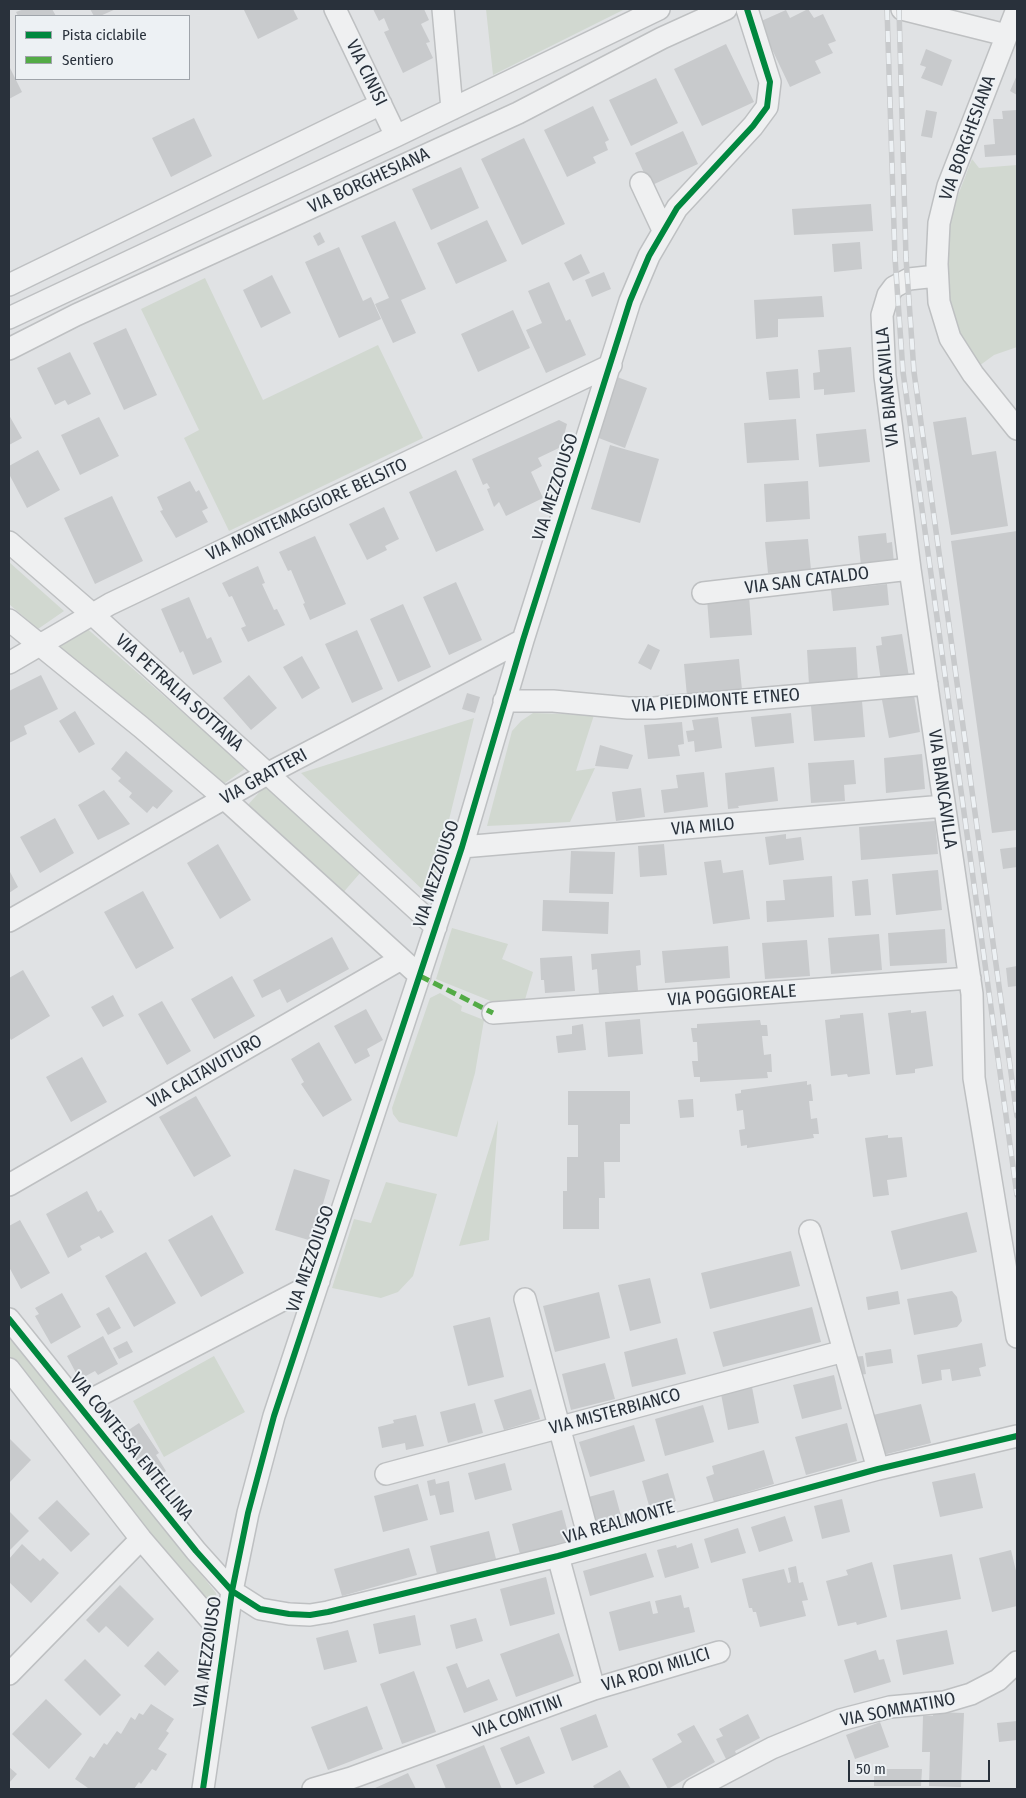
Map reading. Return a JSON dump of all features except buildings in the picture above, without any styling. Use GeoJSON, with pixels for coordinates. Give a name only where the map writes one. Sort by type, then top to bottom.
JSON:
{"type":"FeatureCollection","features":[{"type":"Feature","properties":{"kind":"street","name":"VIA CINISI"},"geometry":{"type":"LineString","coordinates":[[335,9],[396,136]]}},
{"type":"Feature","properties":{"kind":"street"},"geometry":{"type":"LineString","coordinates":[[443,9],[452,109]]}},
{"type":"Feature","properties":{"kind":"street","name":"VIA BORGHESIANA"},"geometry":{"type":"LineString","coordinates":[[9,349],[76,315],[518,113],[662,38],[726,9]]}},
{"type":"Feature","properties":{"kind":"street","name":"VIA MEZZOIUSO"},"geometry":{"type":"LineString","coordinates":[[204,1779],[232,1591],[247,1520],[274,1416],[462,847],[504,701],[641,272],[663,230],[686,197],[753,126],[767,107],[770,82],[747,9]]}},
{"type":"Feature","properties":{"kind":"street"},"geometry":{"type":"LineString","coordinates":[[902,9],[1006,35]]}},
{"type":"Feature","properties":{"kind":"street","name":"VIA BORGHESIANA"},"geometry":{"type":"LineString","coordinates":[[1017,9],[945,197],[939,223],[937,276],[941,313],[950,338],[973,374],[1017,429]]}},
{"type":"Feature","properties":{"kind":"street"},"geometry":{"type":"LineString","coordinates":[[654,11],[662,38]]}},
{"type":"Feature","properties":{"kind":"street","name":"VIA BORGHESIANA"},"geometry":{"type":"LineString","coordinates":[[9,318],[396,136],[654,11]]}},
{"type":"Feature","properties":{"kind":"street"},"geometry":{"type":"LineString","coordinates":[[9,284],[381,104]]}},
{"type":"Feature","properties":{"kind":"street"},"geometry":{"type":"LineString","coordinates":[[640,183],[663,230]]}},
{"type":"Feature","properties":{"kind":"street","name":"VIA BIANCAVILLA"},"geometry":{"type":"LineString","coordinates":[[937,276],[902,281],[888,295],[882,315],[887,400],[970,978],[973,1010],[974,1078],[1017,1337]]}},
{"type":"Feature","properties":{"kind":"street","name":"VIA MONTEMAGGIORE BELSITO"},"geometry":{"type":"LineString","coordinates":[[9,663],[39,647],[91,613],[610,365]]}},
{"type":"Feature","properties":{"kind":"street","name":"VIA PETRALIA SOTTANA"},"geometry":{"type":"LineString","coordinates":[[9,542],[91,613],[436,927]]}},
{"type":"Feature","properties":{"kind":"street","name":"VIA SAN CATALDO"},"geometry":{"type":"LineString","coordinates":[[704,593],[910,569]]}},
{"type":"Feature","properties":{"kind":"street"},"geometry":{"type":"LineString","coordinates":[[9,620],[39,647],[141,727],[224,798],[420,976]]}},
{"type":"Feature","properties":{"kind":"street","name":"VIA GRATTERI"},"geometry":{"type":"LineString","coordinates":[[9,921],[267,774],[523,640]]}},
{"type":"Feature","properties":{"kind":"street","name":"VIA PIEDIMONTE ETNEO"},"geometry":{"type":"LineString","coordinates":[[504,701],[654,708],[927,684]]}},
{"type":"Feature","properties":{"kind":"street","name":"VIA MILO"},"geometry":{"type":"LineString","coordinates":[[462,847],[944,806]]}},
{"type":"Feature","properties":{"kind":"street","name":"VIA CALTAVUTURO"},"geometry":{"type":"LineString","coordinates":[[9,1185],[401,959]]}},
{"type":"Feature","properties":{"kind":"street","name":"VIA POGGIOREALE"},"geometry":{"type":"LineString","coordinates":[[493,1013],[970,978]]}},
{"type":"Feature","properties":{"kind":"street"},"geometry":{"type":"LineString","coordinates":[[810,1231],[878,1469]]}},
{"type":"Feature","properties":{"kind":"street"},"geometry":{"type":"LineString","coordinates":[[79,1406],[320,1281]]}},
{"type":"Feature","properties":{"kind":"street"},"geometry":{"type":"LineString","coordinates":[[525,1299],[591,1546]]}},
{"type":"Feature","properties":{"kind":"street","name":"VIA CONTESSA ENTELLINA"},"geometry":{"type":"LineString","coordinates":[[9,1318],[196,1551],[232,1591]]}},
{"type":"Feature","properties":{"kind":"street","name":"VIA MISTERBIANCO"},"geometry":{"type":"LineString","coordinates":[[386,1474],[559,1426],[844,1352]]}},
{"type":"Feature","properties":{"kind":"street"},"geometry":{"type":"LineString","coordinates":[[9,1369],[141,1539],[225,1637]]}},
{"type":"Feature","properties":{"kind":"street","name":"VIA REALMONTE"},"geometry":{"type":"LineString","coordinates":[[232,1591],[246,1602],[269,1611],[300,1615],[319,1614],[558,1556],[878,1469],[1017,1436]]}},
{"type":"Feature","properties":{"kind":"street"},"geometry":{"type":"LineString","coordinates":[[9,1674],[141,1539]]}},
{"type":"Feature","properties":{"kind":"street"},"geometry":{"type":"LineString","coordinates":[[558,1556],[594,1689]]}},
{"type":"Feature","properties":{"kind":"street","name":"VIA RODI MILICI"},"geometry":{"type":"LineString","coordinates":[[594,1689],[719,1652]]}},
{"type":"Feature","properties":{"kind":"street","name":"VIA SOMMATINO"},"geometry":{"type":"LineString","coordinates":[[694,1789],[765,1752],[840,1720],[890,1708],[944,1702],[971,1694],[998,1680],[1017,1662]]}},
{"type":"Feature","properties":{"kind":"street","name":"VIA COMITINI"},"geometry":{"type":"LineString","coordinates":[[313,1789],[351,1778],[594,1689]]}},
{"type":"Feature","properties":{"kind":"street"},"geometry":{"type":"LineString","coordinates":[[186,1789],[204,1779]]}},
{"type":"Feature","properties":{"kind":"shaded area"},"geometry":{"type":"Polygon","coordinates":[[[486,9],[625,9],[493,75],[486,9]]]}},
{"type":"Feature","properties":{"kind":"shaded area"},"geometry":{"type":"Polygon","coordinates":[[[972,159],[979,168],[1017,165],[1017,347],[994,355],[979,366],[951,322],[943,251],[955,203],[972,159]]]}},
{"type":"Feature","properties":{"kind":"shaded area"},"geometry":{"type":"Polygon","coordinates":[[[205,278],[263,400],[378,345],[423,438],[229,531],[184,438],[199,430],[141,309],[205,278]]]}},
{"type":"Feature","properties":{"kind":"shaded area"},"geometry":{"type":"Polygon","coordinates":[[[9,562],[64,611],[38,629],[9,604],[9,562]]]}},
{"type":"Feature","properties":{"kind":"shaded area"},"geometry":{"type":"Polygon","coordinates":[[[83,625],[246,768],[218,788],[51,646],[83,625]]]}},
{"type":"Feature","properties":{"kind":"shaded area"},"geometry":{"type":"Polygon","coordinates":[[[533,713],[594,715],[576,771],[595,768],[570,822],[487,826],[512,731],[521,721],[533,713]]]}},
{"type":"Feature","properties":{"kind":"shaded area"},"geometry":{"type":"Polygon","coordinates":[[[474,718],[430,897],[301,773],[474,718]]]}},
{"type":"Feature","properties":{"kind":"shaded area"},"geometry":{"type":"Polygon","coordinates":[[[265,786],[361,872],[341,895],[245,808],[265,786]]]}},
{"type":"Feature","properties":{"kind":"shaded area"},"geometry":{"type":"Polygon","coordinates":[[[452,928],[508,944],[502,959],[533,972],[524,1003],[498,1004],[436,979],[452,928]]]}},
{"type":"Feature","properties":{"kind":"shaded area"},"geometry":{"type":"Polygon","coordinates":[[[440,993],[462,1006],[461,1011],[484,1020],[475,1073],[457,1137],[399,1122],[393,1114],[392,1108],[430,998],[440,993]]]}},
{"type":"Feature","properties":{"kind":"shaded area"},"geometry":{"type":"Polygon","coordinates":[[[498,1120],[489,1240],[459,1246],[498,1120]]]}},
{"type":"Feature","properties":{"kind":"shaded area"},"geometry":{"type":"Polygon","coordinates":[[[386,1182],[437,1194],[413,1276],[398,1292],[381,1298],[332,1288],[354,1219],[371,1223],[386,1182]]]}},
{"type":"Feature","properties":{"kind":"shaded area"},"geometry":{"type":"Polygon","coordinates":[[[9,1333],[216,1593],[217,1599],[211,1607],[207,1607],[9,1359],[9,1333]]]}},
{"type":"Feature","properties":{"kind":"shaded area"},"geometry":{"type":"Polygon","coordinates":[[[214,1356],[245,1412],[164,1457],[133,1401],[214,1356]]]}},
{"type":"Feature","properties":{"kind":"railway"},"geometry":{"type":"LineString","coordinates":[[887,9],[895,258],[903,372],[1017,1195]]}},
{"type":"Feature","properties":{"kind":"railway"},"geometry":{"type":"LineString","coordinates":[[899,9],[906,258],[914,372],[1017,1116]]}},
{"type":"Feature","properties":{"kind":"marked path"},"geometry":{"type":"LineString","coordinates":[[420,976],[493,1013]]}},
{"type":"Feature","properties":{"kind":"cycle path"},"geometry":{"type":"LineString","coordinates":[[203,1789],[232,1591],[248,1513],[274,1416],[462,847],[523,640],[630,301],[649,256],[677,208],[753,126],[767,107],[770,82],[747,9]]}},
{"type":"Feature","properties":{"kind":"cycle path"},"geometry":{"type":"LineString","coordinates":[[9,1319],[196,1551],[232,1591],[260,1609],[289,1614],[310,1615],[328,1612],[558,1556],[878,1469],[1017,1436]]}}]}
